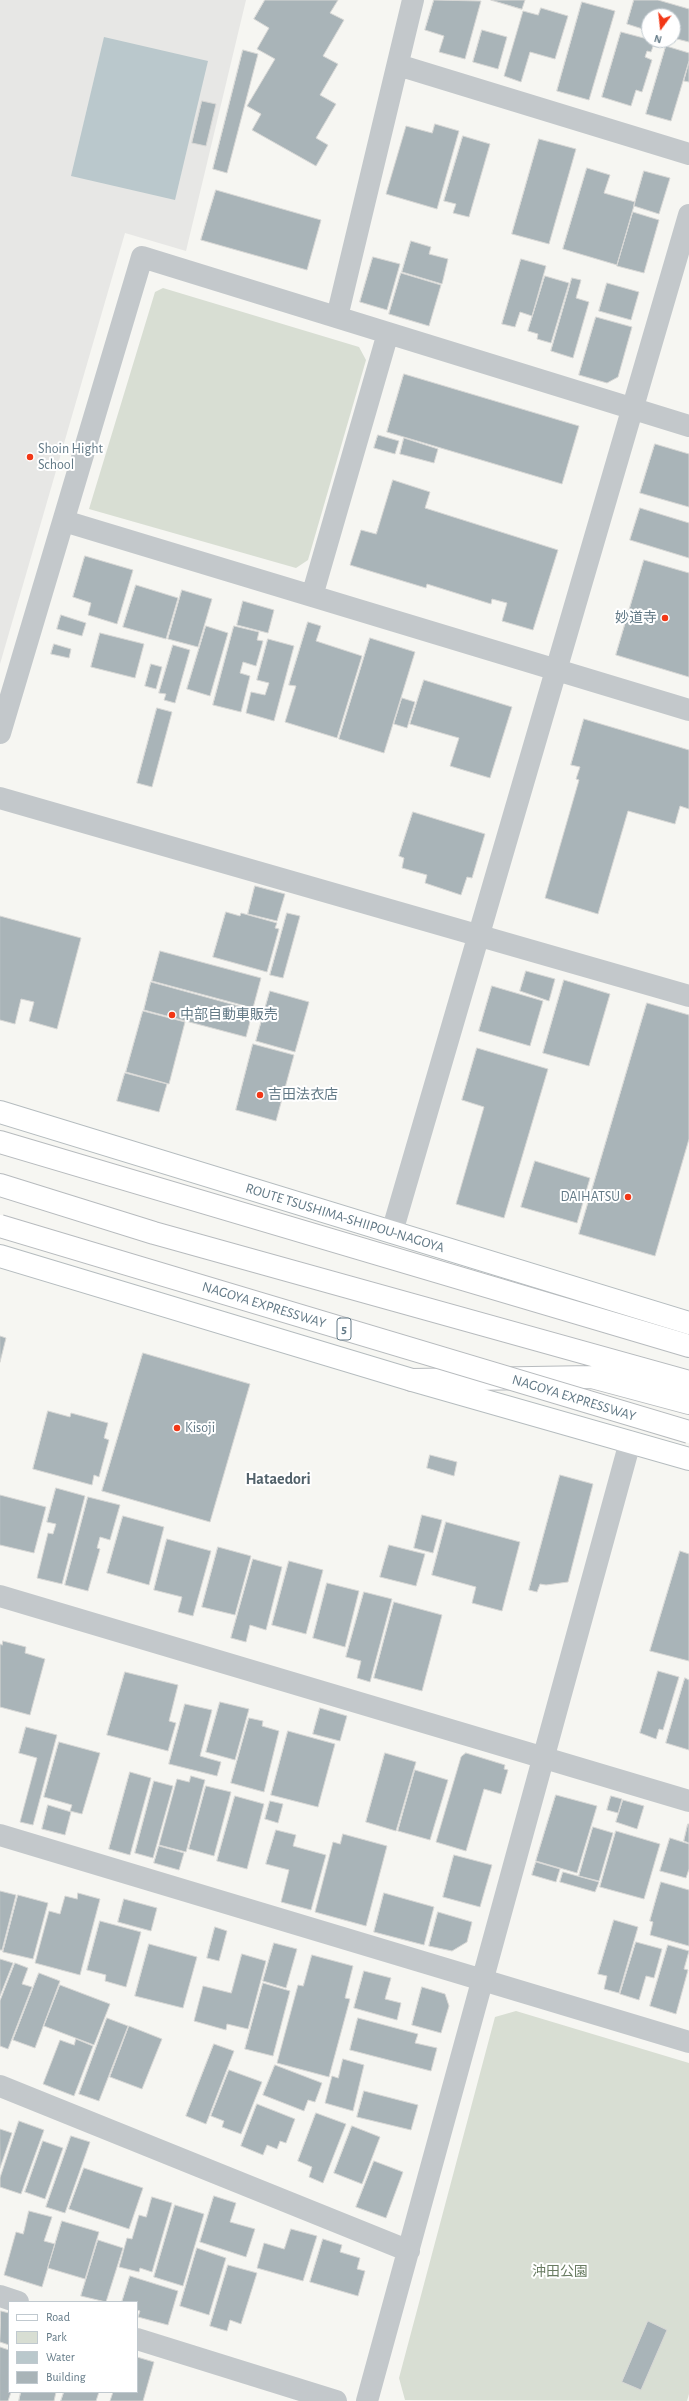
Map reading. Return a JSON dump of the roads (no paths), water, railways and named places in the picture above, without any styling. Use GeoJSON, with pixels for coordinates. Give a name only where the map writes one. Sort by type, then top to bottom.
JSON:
{"type":"FeatureCollection","features":[{"type":"Feature","properties":{"kind":"main road","name":"ROUTE TSUSHIMA-SHIIPOU-NAGOYA"},"geometry":{"type":"LineString","coordinates":[[0,1112],[689,1323]]}},
{"type":"Feature","properties":{"kind":"main road"},"geometry":{"type":"LineString","coordinates":[[0,1142],[689,1346]]}},
{"type":"Feature","properties":{"kind":"main road"},"geometry":{"type":"LineString","coordinates":[[0,1185],[154,1233],[689,1382]]}},
{"type":"Feature","properties":{"kind":"main road","name":"NAGOYA EXPRESSWAY"},"geometry":{"type":"LineString","coordinates":[[0,1226],[689,1432]]}},
{"type":"Feature","properties":{"kind":"main road"},"geometry":{"type":"LineString","coordinates":[[0,1256],[412,1380],[689,1459]]}},
{"type":"Feature","properties":{"kind":"main road"},"geometry":{"type":"LineString","coordinates":[[412,1380],[592,1377],[689,1403]]}},
{"type":"Feature","properties":{"kind":"street"},"geometry":{"type":"LineString","coordinates":[[337,317],[413,0]]}},
{"type":"Feature","properties":{"kind":"street"},"geometry":{"type":"LineString","coordinates":[[398,65],[689,154]]}},
{"type":"Feature","properties":{"kind":"street"},"geometry":{"type":"LineString","coordinates":[[392,1232],[689,215]]}},
{"type":"Feature","properties":{"kind":"street"},"geometry":{"type":"LineString","coordinates":[[0,734],[142,257],[689,426]]}},
{"type":"Feature","properties":{"kind":"street"},"geometry":{"type":"LineString","coordinates":[[312,596],[388,333]]}},
{"type":"Feature","properties":{"kind":"street"},"geometry":{"type":"LineString","coordinates":[[64,521],[689,710]]}},
{"type":"Feature","properties":{"kind":"street"},"geometry":{"type":"LineString","coordinates":[[0,798],[478,937],[689,996]]}},
{"type":"Feature","properties":{"kind":"street"},"geometry":{"type":"LineString","coordinates":[[368,2401],[630,1442]]}},
{"type":"Feature","properties":{"kind":"street"},"geometry":{"type":"LineString","coordinates":[[0,1596],[689,1801]]}},
{"type":"Feature","properties":{"kind":"street"},"geometry":{"type":"LineString","coordinates":[[0,1835],[689,2042]]}},
{"type":"Feature","properties":{"kind":"street"},"geometry":{"type":"LineString","coordinates":[[0,2086],[409,2251]]}},
{"type":"Feature","properties":{"kind":"street"},"geometry":{"type":"LineString","coordinates":[[0,2296],[15,2301]]}},
{"type":"Feature","properties":{"kind":"street"},"geometry":{"type":"LineString","coordinates":[[138,2339],[336,2401]]}},
{"type":"Feature","properties":{"kind":"water"},"geometry":{"type":"Polygon","coordinates":[[[104,37],[208,61],[175,200],[71,176],[104,37]]]}},
{"type":"Feature","properties":{"kind":"place","name":"Shoin Hight School"},"geometry":{"type":"Point","coordinates":[30,457]}},
{"type":"Feature","properties":{"kind":"place","name":"妙道寺"},"geometry":{"type":"Point","coordinates":[665,618]}},
{"type":"Feature","properties":{"kind":"place","name":"中部自動車販売"},"geometry":{"type":"Point","coordinates":[172,1015]}},
{"type":"Feature","properties":{"kind":"place","name":"吉田法衣店"},"geometry":{"type":"Point","coordinates":[260,1095]}},
{"type":"Feature","properties":{"kind":"place","name":"DAIHATSU"},"geometry":{"type":"Point","coordinates":[628,1197]}},
{"type":"Feature","properties":{"kind":"place","name":"Kisoji"},"geometry":{"type":"Point","coordinates":[177,1428]}},
{"type":"Feature","properties":{"kind":"district","name":"Hataedori"},"geometry":{"type":"Point","coordinates":[278,1479]}},
{"type":"Feature","properties":{"kind":"park label","name":"沖田公園"},"geometry":{"type":"Point","coordinates":[560,2272]}}]}
